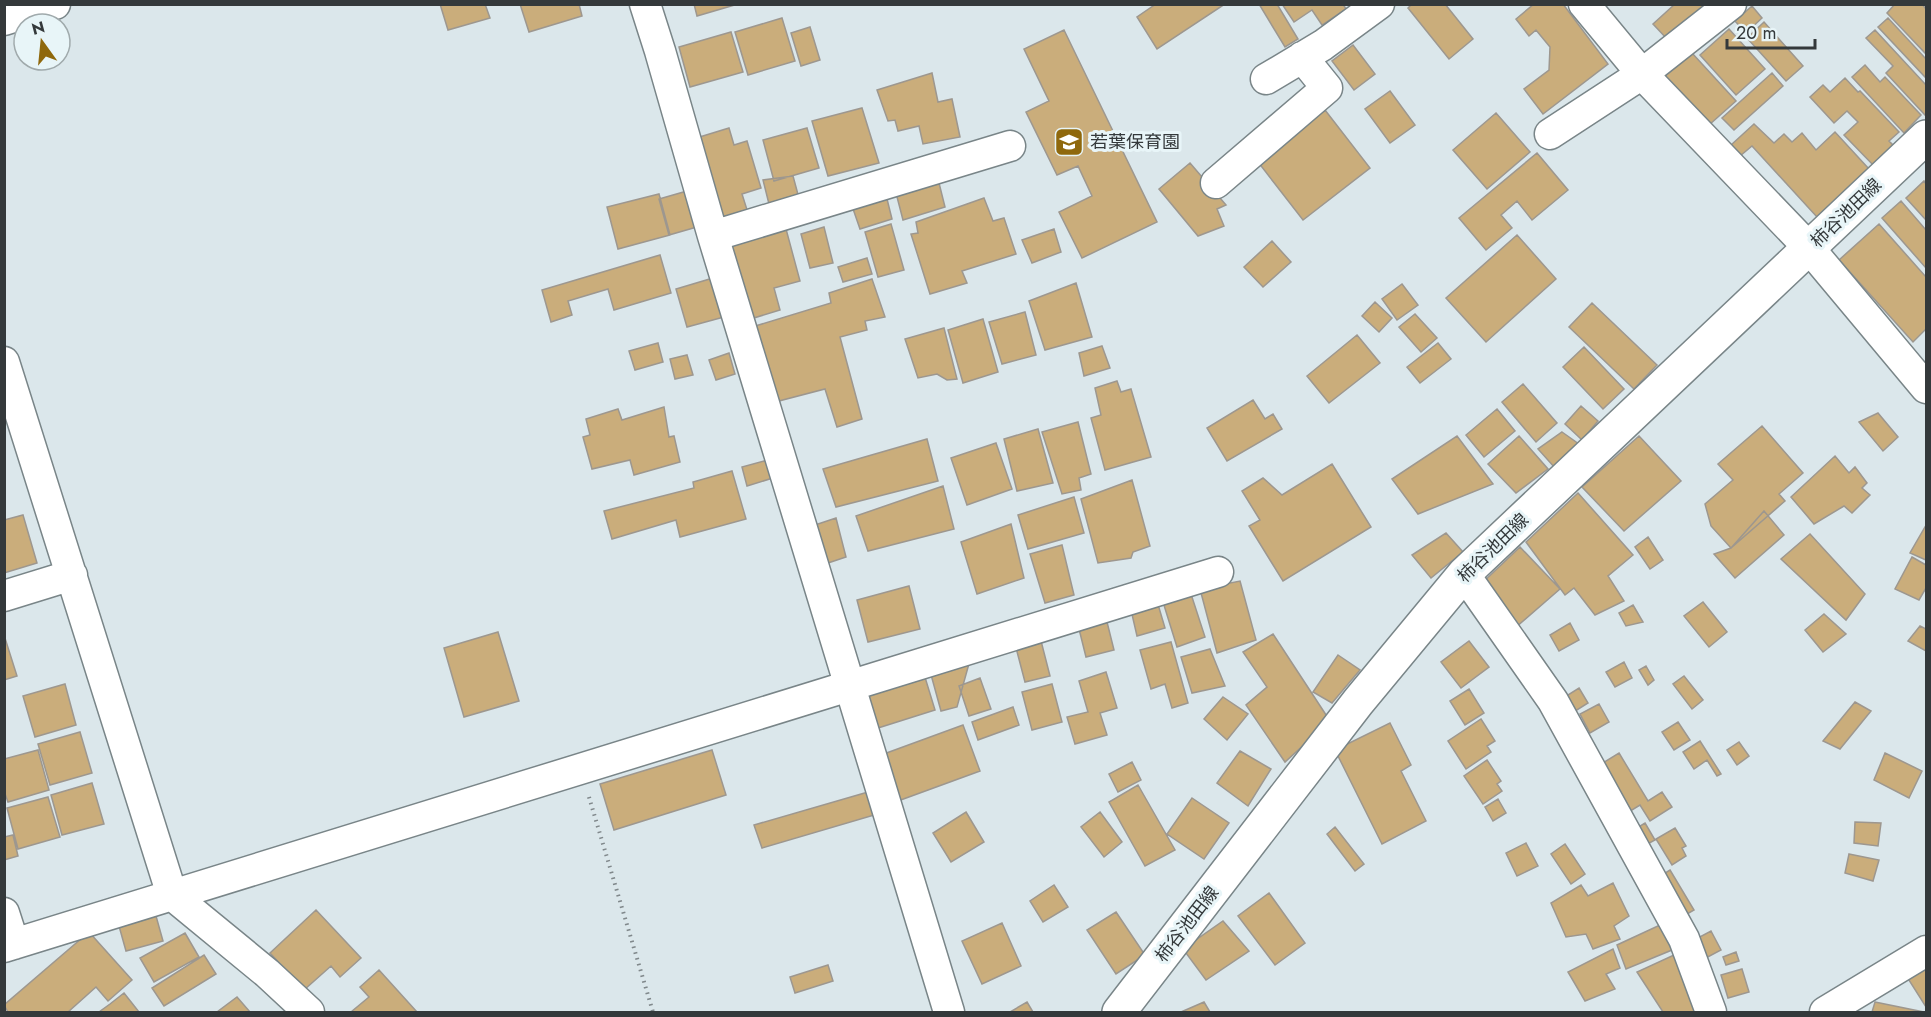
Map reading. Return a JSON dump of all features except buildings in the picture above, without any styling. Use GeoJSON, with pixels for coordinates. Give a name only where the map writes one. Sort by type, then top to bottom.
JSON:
{"type":"FeatureCollection","features":[{"type":"Feature","properties":{"kind":"main road","name":"柿谷池田線"},"geometry":{"type":"LineString","coordinates":[[1119,1012],[1358,702],[1464,574],[1926,137]]}},
{"type":"Feature","properties":{"kind":"street"},"geometry":{"type":"LineString","coordinates":[[4,20],[54,4]]}},
{"type":"Feature","properties":{"kind":"street"},"geometry":{"type":"LineString","coordinates":[[645,4],[713,236],[949,1012]]}},
{"type":"Feature","properties":{"kind":"street"},"geometry":{"type":"LineString","coordinates":[[1266,79],[1379,4]]}},
{"type":"Feature","properties":{"kind":"street"},"geometry":{"type":"LineString","coordinates":[[1584,4],[1642,74],[1809,248],[1926,388]]}},
{"type":"Feature","properties":{"kind":"street"},"geometry":{"type":"LineString","coordinates":[[1550,134],[1642,74],[1731,4]]}},
{"type":"Feature","properties":{"kind":"street"},"geometry":{"type":"LineString","coordinates":[[1216,183],[1327,88],[1302,57]]}},
{"type":"Feature","properties":{"kind":"street"},"geometry":{"type":"LineString","coordinates":[[713,236],[1010,146]]}},
{"type":"Feature","properties":{"kind":"street"},"geometry":{"type":"LineString","coordinates":[[4,362],[172,895],[267,973],[309,1012]]}},
{"type":"Feature","properties":{"kind":"street"},"geometry":{"type":"LineString","coordinates":[[4,913],[9,946],[849,684],[1218,572]]}},
{"type":"Feature","properties":{"kind":"street"},"geometry":{"type":"LineString","coordinates":[[1464,574],[1553,701],[1684,939],[1711,1012]]}},
{"type":"Feature","properties":{"kind":"street"},"geometry":{"type":"LineString","coordinates":[[4,596],[72,576]]}},
{"type":"Feature","properties":{"kind":"street"},"geometry":{"type":"LineString","coordinates":[[1825,1012],[1926,951]]}},
{"type":"Feature","properties":{"kind":"path"},"geometry":{"type":"LineString","coordinates":[[580,768],[653,1012]]}},
{"type":"Feature","properties":{"kind":"place","name":"若葉保育園"},"geometry":{"type":"Point","coordinates":[1069,142]}}]}
